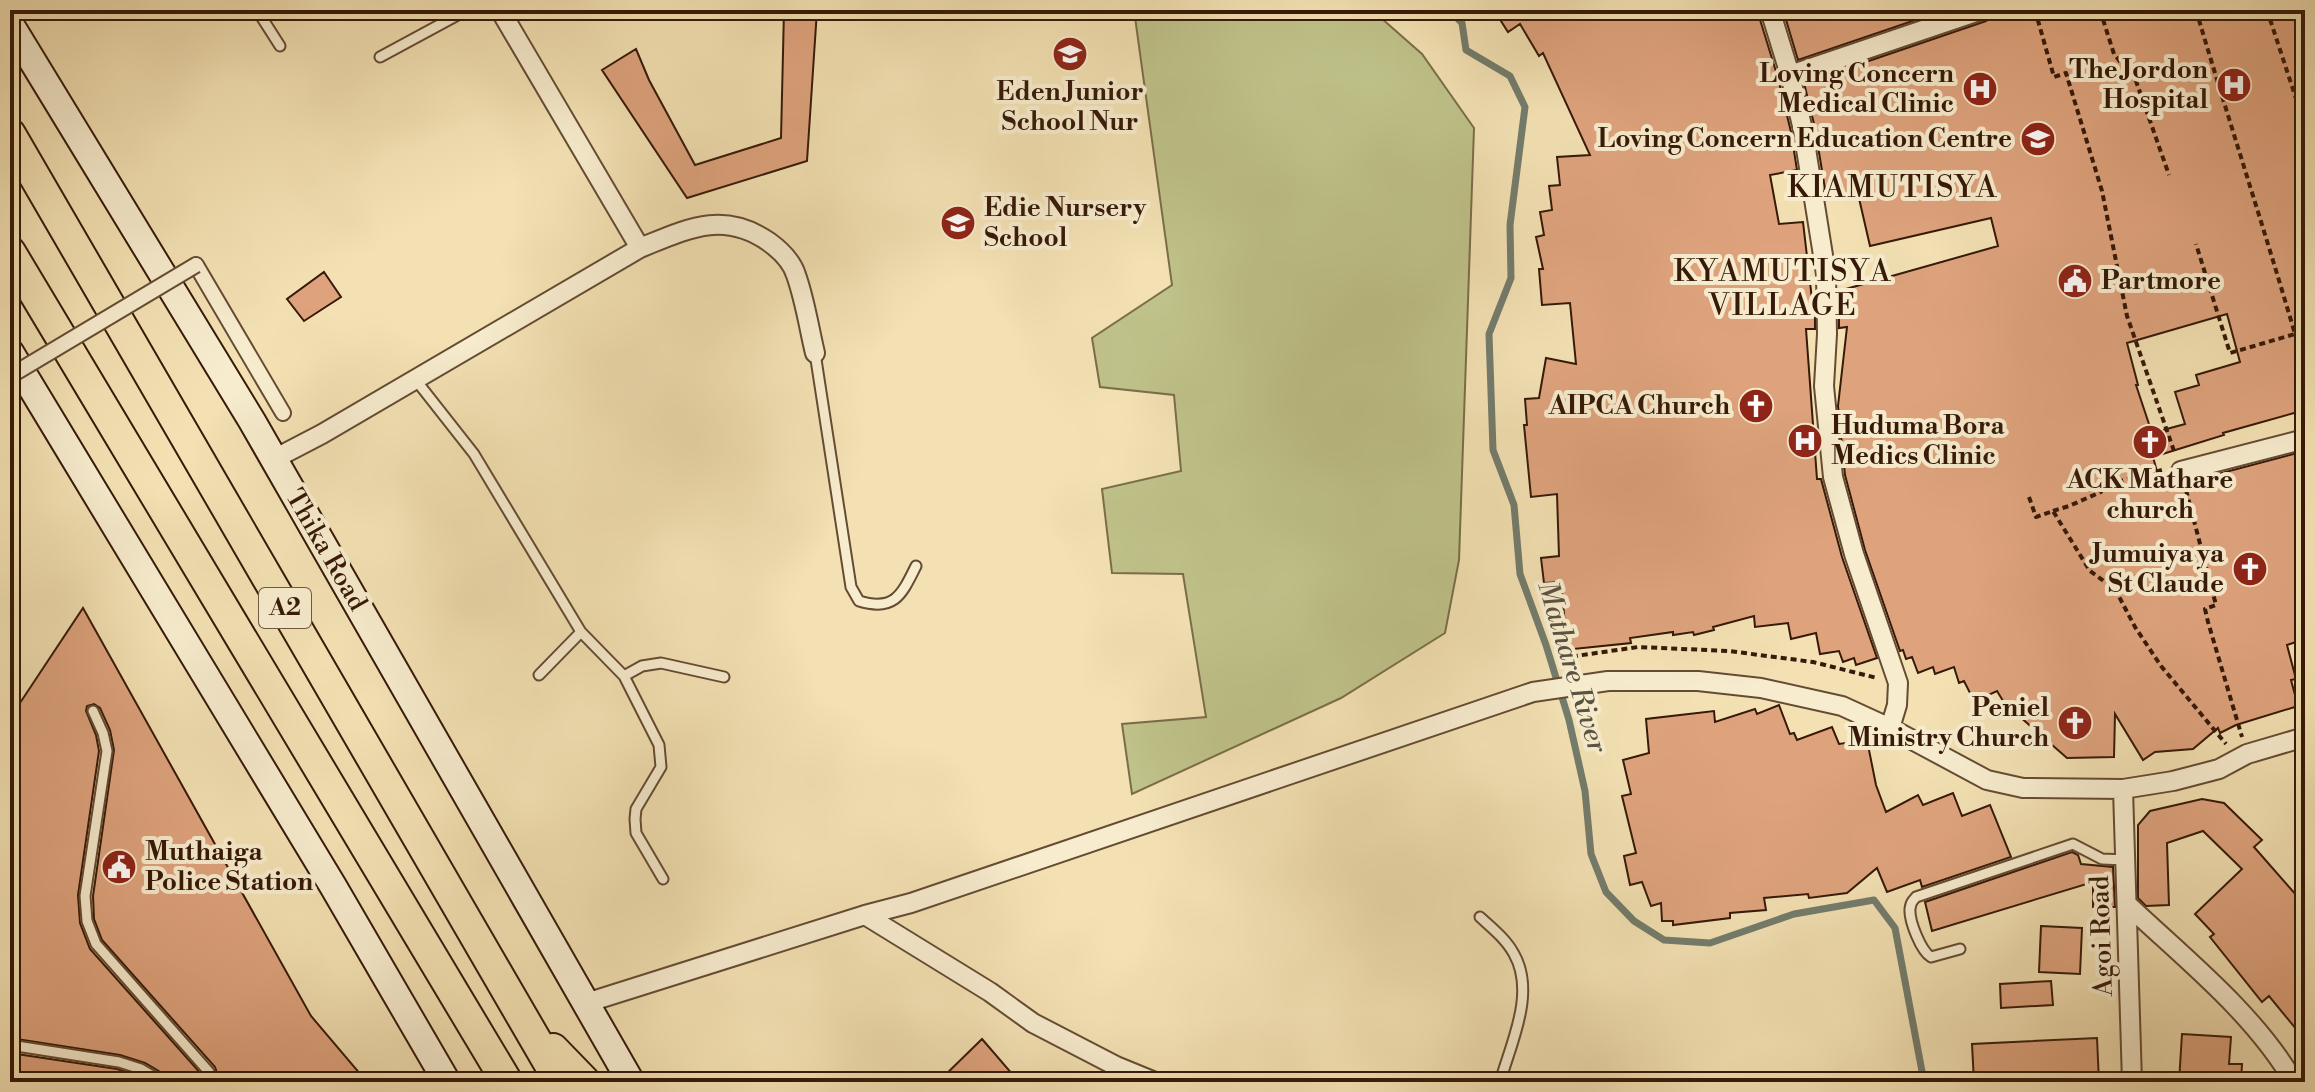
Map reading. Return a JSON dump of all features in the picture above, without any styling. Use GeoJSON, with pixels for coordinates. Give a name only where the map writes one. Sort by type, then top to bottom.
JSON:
{"type":"FeatureCollection","features":[{"type":"Feature","properties":{"kind":"highway","name":"A2"},"geometry":{"type":"LineString","coordinates":[[10,134],[560,1082]]}},
{"type":"Feature","properties":{"kind":"highway","name":"A2"},"geometry":{"type":"LineString","coordinates":[[10,252],[507,1082]]}},
{"type":"Feature","properties":{"kind":"highway"},"geometry":{"type":"LineString","coordinates":[[526,1022],[585,1082]]}},
{"type":"Feature","properties":{"kind":"main road","name":"Thika Road"},"geometry":{"type":"LineString","coordinates":[[10,24],[274,459],[631,1082]]}},
{"type":"Feature","properties":{"kind":"main road"},"geometry":{"type":"LineString","coordinates":[[10,352],[333,886],[447,1082]]}},
{"type":"Feature","properties":{"kind":"street"},"geometry":{"type":"LineString","coordinates":[[500,10],[640,248]]}},
{"type":"Feature","properties":{"kind":"street"},"geometry":{"type":"LineString","coordinates":[[1770,10],[1803,130],[1826,274],[1824,386],[1833,477],[1854,554],[1898,683],[1897,705],[1890,728]]}},
{"type":"Feature","properties":{"kind":"street"},"geometry":{"type":"LineString","coordinates":[[1790,75],[1982,10]]}},
{"type":"Feature","properties":{"kind":"street"},"geometry":{"type":"LineString","coordinates":[[274,459],[640,248],[702,226],[730,224],[758,235],[780,250],[796,272],[815,353]]}},
{"type":"Feature","properties":{"kind":"street"},"geometry":{"type":"LineString","coordinates":[[10,376],[196,265],[283,413]]}},
{"type":"Feature","properties":{"kind":"street"},"geometry":{"type":"LineString","coordinates":[[2181,471],[2305,439]]}},
{"type":"Feature","properties":{"kind":"street"},"geometry":{"type":"LineString","coordinates":[[586,1003],[911,903],[1533,692],[1608,681],[1698,681],[1761,688],[1842,706],[1987,780],[2023,788],[2123,789],[2173,781],[2219,769],[2247,754],[2305,737]]}},
{"type":"Feature","properties":{"kind":"street","name":"Agoi Road"},"geometry":{"type":"LineString","coordinates":[[2123,789],[2132,1082]]}},
{"type":"Feature","properties":{"kind":"street"},"geometry":{"type":"LineString","coordinates":[[2128,905],[2246,1017],[2278,1056],[2294,1082]]}},
{"type":"Feature","properties":{"kind":"street"},"geometry":{"type":"LineString","coordinates":[[865,915],[990,992],[1033,1023],[1116,1066],[1155,1082]]}},
{"type":"Feature","properties":{"kind":"lane"},"geometry":{"type":"LineString","coordinates":[[257,10],[280,46]]}},
{"type":"Feature","properties":{"kind":"lane"},"geometry":{"type":"LineString","coordinates":[[380,57],[467,10]]}},
{"type":"Feature","properties":{"kind":"lane"},"geometry":{"type":"LineString","coordinates":[[815,353],[851,587],[859,601],[873,605],[890,602],[902,595],[916,566]]}},
{"type":"Feature","properties":{"kind":"lane"},"geometry":{"type":"LineString","coordinates":[[415,379],[474,454],[581,632],[624,676],[659,745],[661,767],[636,809],[635,819],[636,833],[663,879]]}},
{"type":"Feature","properties":{"kind":"lane"},"geometry":{"type":"LineString","coordinates":[[539,675],[581,632]]}},
{"type":"Feature","properties":{"kind":"lane"},"geometry":{"type":"LineString","coordinates":[[624,676],[642,666],[661,663],[724,677]]}},
{"type":"Feature","properties":{"kind":"lane"},"geometry":{"type":"LineString","coordinates":[[93,711],[107,751],[85,896],[87,921],[96,944],[209,1072],[213,1082]]}},
{"type":"Feature","properties":{"kind":"lane"},"geometry":{"type":"LineString","coordinates":[[1960,949],[1931,957],[1923,950],[1910,914],[1916,897],[2073,844],[2102,859],[2126,860]]}},
{"type":"Feature","properties":{"kind":"lane"},"geometry":{"type":"LineString","coordinates":[[1480,917],[1515,954],[1521,973],[1523,990],[1517,1026],[1500,1082]]}},
{"type":"Feature","properties":{"kind":"lane"},"geometry":{"type":"LineString","coordinates":[[10,1045],[119,1062],[141,1069],[163,1082]]}},
{"type":"Feature","properties":{"kind":"lane"},"geometry":{"type":"LineString","coordinates":[[1803,1082],[1814,1082]]}},
{"type":"Feature","properties":{"kind":"path"},"geometry":{"type":"LineString","coordinates":[[2035,10],[2054,77],[2066,73],[2102,191],[2127,316],[2181,471],[2216,605],[2205,609],[2247,754]]}},
{"type":"Feature","properties":{"kind":"path"},"geometry":{"type":"LineString","coordinates":[[2100,10],[2114,54],[2136,81],[2169,175]]}},
{"type":"Feature","properties":{"kind":"path"},"geometry":{"type":"LineString","coordinates":[[2196,10],[2295,334],[2230,353],[2196,244]]}},
{"type":"Feature","properties":{"kind":"path"},"geometry":{"type":"LineString","coordinates":[[2267,10],[2305,126]]}},
{"type":"Feature","properties":{"kind":"path"},"geometry":{"type":"LineString","coordinates":[[2029,497],[2036,517],[2101,492],[2102,480],[2113,483],[2164,469],[2181,471]]}},
{"type":"Feature","properties":{"kind":"path"},"geometry":{"type":"LineString","coordinates":[[2053,511],[2090,571],[2115,589],[2161,666],[2226,742],[2219,769]]}},
{"type":"Feature","properties":{"kind":"path"},"geometry":{"type":"LineString","coordinates":[[1562,658],[1638,647],[1729,651],[1813,662],[1898,683]]}},
{"type":"Feature","properties":{"kind":"green space"},"geometry":{"type":"Polygon","coordinates":[[[1134,10],[1372,10],[1422,54],[1474,128],[1459,560],[1445,633],[1341,698],[1132,794],[1122,724],[1206,717],[1183,574],[1112,573],[1102,489],[1181,471],[1174,395],[1100,387],[1092,338],[1172,285],[1134,10]]]}},
{"type":"Feature","properties":{"kind":"building"},"geometry":{"type":"Polygon","coordinates":[[[784,10],[817,10],[807,161],[687,198],[602,70],[636,49],[649,80],[695,165],[781,138],[784,10]]]}},
{"type":"Feature","properties":{"kind":"building"},"geometry":{"type":"Polygon","coordinates":[[[1494,10],[1757,10],[1778,78],[1797,170],[1770,175],[1779,224],[1803,222],[1815,308],[1815,329],[1806,329],[1817,479],[1821,479],[1842,557],[1877,658],[1856,665],[1854,658],[1843,662],[1839,651],[1820,654],[1816,633],[1791,639],[1788,623],[1755,627],[1754,616],[1694,635],[1693,632],[1673,635],[1673,632],[1630,638],[1631,643],[1564,650],[1561,582],[1544,583],[1541,558],[1559,556],[1557,494],[1531,497],[1524,425],[1527,425],[1525,399],[1539,398],[1546,358],[1576,364],[1570,303],[1542,305],[1539,269],[1543,269],[1536,237],[1544,235],[1540,212],[1552,210],[1549,186],[1560,185],[1557,157],[1590,155],[1543,53],[1539,56],[1520,24],[1508,32],[1494,10]]]}},
{"type":"Feature","properties":{"kind":"building"},"geometry":{"type":"Polygon","coordinates":[[[1792,10],[1945,10],[1798,60],[1784,13],[1792,10]]]}},
{"type":"Feature","properties":{"kind":"building"},"geometry":{"type":"Polygon","coordinates":[[[1994,10],[2305,10],[2305,410],[2153,457],[2161,486],[2184,483],[2305,451],[2305,639],[2287,645],[2296,679],[2291,680],[2298,706],[2220,733],[2218,728],[2193,749],[2155,752],[2143,760],[2115,714],[2114,757],[2067,758],[2019,716],[2014,719],[1997,691],[1982,698],[1980,693],[1972,697],[1964,681],[1959,683],[1954,667],[1935,674],[1933,667],[1918,673],[1912,657],[1906,659],[1903,650],[1900,651],[1865,550],[1845,475],[1838,406],[1847,327],[1839,328],[1839,306],[1851,305],[1846,289],[1998,246],[1991,218],[1870,246],[1858,194],[1845,197],[1842,185],[1825,189],[1804,83],[1991,17],[1994,10]],[[2227,314],[2127,343],[2136,385],[2152,433],[2185,424],[2175,392],[2199,385],[2196,375],[2240,362],[2227,314]]]}},
{"type":"Feature","properties":{"kind":"building"},"geometry":{"type":"Polygon","coordinates":[[[324,272],[341,297],[304,321],[287,299],[324,272]]]}},
{"type":"Feature","properties":{"kind":"building","name":"Muthaiga Police Station"},"geometry":{"type":"Polygon","coordinates":[[[83,608],[311,1016],[367,1082],[220,1082],[215,1067],[102,940],[94,919],[93,896],[114,750],[110,730],[100,708],[94,704],[87,706],[86,711],[99,751],[78,895],[80,923],[90,949],[203,1076],[205,1082],[170,1082],[167,1076],[145,1063],[120,1055],[10,1038],[10,718],[83,608]]]}},
{"type":"Feature","properties":{"kind":"building"},"geometry":{"type":"Polygon","coordinates":[[[1779,705],[1790,734],[1794,733],[1797,740],[1832,727],[1839,744],[1867,740],[1876,785],[1886,812],[1918,795],[1923,805],[1953,793],[1962,816],[1990,805],[2011,857],[1922,887],[1920,880],[1887,892],[1877,868],[1847,893],[1809,898],[1808,894],[1764,898],[1766,910],[1730,913],[1730,918],[1673,925],[1673,921],[1662,921],[1661,903],[1651,906],[1642,882],[1630,885],[1624,856],[1636,853],[1622,796],[1631,794],[1623,760],[1649,753],[1646,719],[1714,711],[1715,722],[1755,709],[1757,714],[1779,705]]]}},
{"type":"Feature","properties":{"kind":"building"},"geometry":{"type":"Polygon","coordinates":[[[2202,799],[2224,803],[2262,840],[2254,847],[2305,905],[2305,1040],[2269,996],[2262,1002],[2210,937],[2214,934],[2195,914],[2242,869],[2203,831],[2167,843],[2169,905],[2146,906],[2138,898],[2138,825],[2150,811],[2202,799]]]}},
{"type":"Feature","properties":{"kind":"building"},"geometry":{"type":"Polygon","coordinates":[[[2072,852],[2078,855],[2081,864],[2113,867],[2115,907],[2093,907],[2093,882],[1932,931],[1925,902],[2072,852]]]}},
{"type":"Feature","properties":{"kind":"building"},"geometry":{"type":"Polygon","coordinates":[[[2041,926],[2082,928],[2080,974],[2039,972],[2041,926]]]}},
{"type":"Feature","properties":{"kind":"building"},"geometry":{"type":"Polygon","coordinates":[[[2051,981],[2053,1005],[2001,1008],[2000,984],[2051,981]]]}},
{"type":"Feature","properties":{"kind":"building"},"geometry":{"type":"Polygon","coordinates":[[[2182,1034],[2231,1037],[2229,1064],[2242,1064],[2241,1082],[2179,1082],[2182,1034]]]}},
{"type":"Feature","properties":{"kind":"building"},"geometry":{"type":"Polygon","coordinates":[[[2097,1038],[2099,1082],[1974,1082],[1972,1044],[2097,1038]]]}},
{"type":"Feature","properties":{"kind":"building"},"geometry":{"type":"Polygon","coordinates":[[[982,1039],[1019,1082],[938,1082],[982,1039]]]}},
{"type":"Feature","properties":{"kind":"building"},"geometry":{"type":"Polygon","coordinates":[[[10,1053],[117,1069],[148,1082],[10,1082],[10,1053]]]}},
{"type":"Feature","properties":{"kind":"waterway","name":"Mathare River"},"geometry":{"type":"LineString","coordinates":[[1449,10],[1462,23],[1466,50],[1510,76],[1525,107],[1510,225],[1511,278],[1489,334],[1493,450],[1514,505],[1520,574],[1569,720],[1585,791],[1591,854],[1606,892],[1634,921],[1664,940],[1710,943],[1794,914],[1874,900],[1895,928],[1924,1082]]}},
{"type":"Feature","properties":{"kind":"place","name":"Eden Junior School Nur"},"geometry":{"type":"Point","coordinates":[1070,54]}},
{"type":"Feature","properties":{"kind":"place","name":"The Jordon Hospital"},"geometry":{"type":"Point","coordinates":[2234,85]}},
{"type":"Feature","properties":{"kind":"place","name":"Loving Concern Medical Clinic"},"geometry":{"type":"Point","coordinates":[1980,89]}},
{"type":"Feature","properties":{"kind":"place","name":"Loving Concern Education Centre"},"geometry":{"type":"Point","coordinates":[2038,139]}},
{"type":"Feature","properties":{"kind":"place","name":"Edie Nursery School"},"geometry":{"type":"Point","coordinates":[958,223]}},
{"type":"Feature","properties":{"kind":"place","name":"Partmore"},"geometry":{"type":"Point","coordinates":[2075,281]}},
{"type":"Feature","properties":{"kind":"place","name":"AIPCA Church"},"geometry":{"type":"Point","coordinates":[1756,406]}},
{"type":"Feature","properties":{"kind":"place","name":"Huduma Bora Medics Clinic"},"geometry":{"type":"Point","coordinates":[1805,441]}},
{"type":"Feature","properties":{"kind":"place","name":"ACK Mathare church"},"geometry":{"type":"Point","coordinates":[2150,442]}},
{"type":"Feature","properties":{"kind":"place","name":"Jumuiya ya St Claude"},"geometry":{"type":"Point","coordinates":[2250,569]}},
{"type":"Feature","properties":{"kind":"place","name":"Peniel Ministry Church"},"geometry":{"type":"Point","coordinates":[2075,723]}},
{"type":"Feature","properties":{"kind":"place","name":"Muthaiga Police Station"},"geometry":{"type":"Point","coordinates":[119,867]}},
{"type":"Feature","properties":{"kind":"district","name":"KIAMUTISYA"},"geometry":{"type":"Point","coordinates":[1893,188]}},
{"type":"Feature","properties":{"kind":"district","name":"KYAMUTISYA VILLAGE"},"geometry":{"type":"Point","coordinates":[1783,289]}}]}
